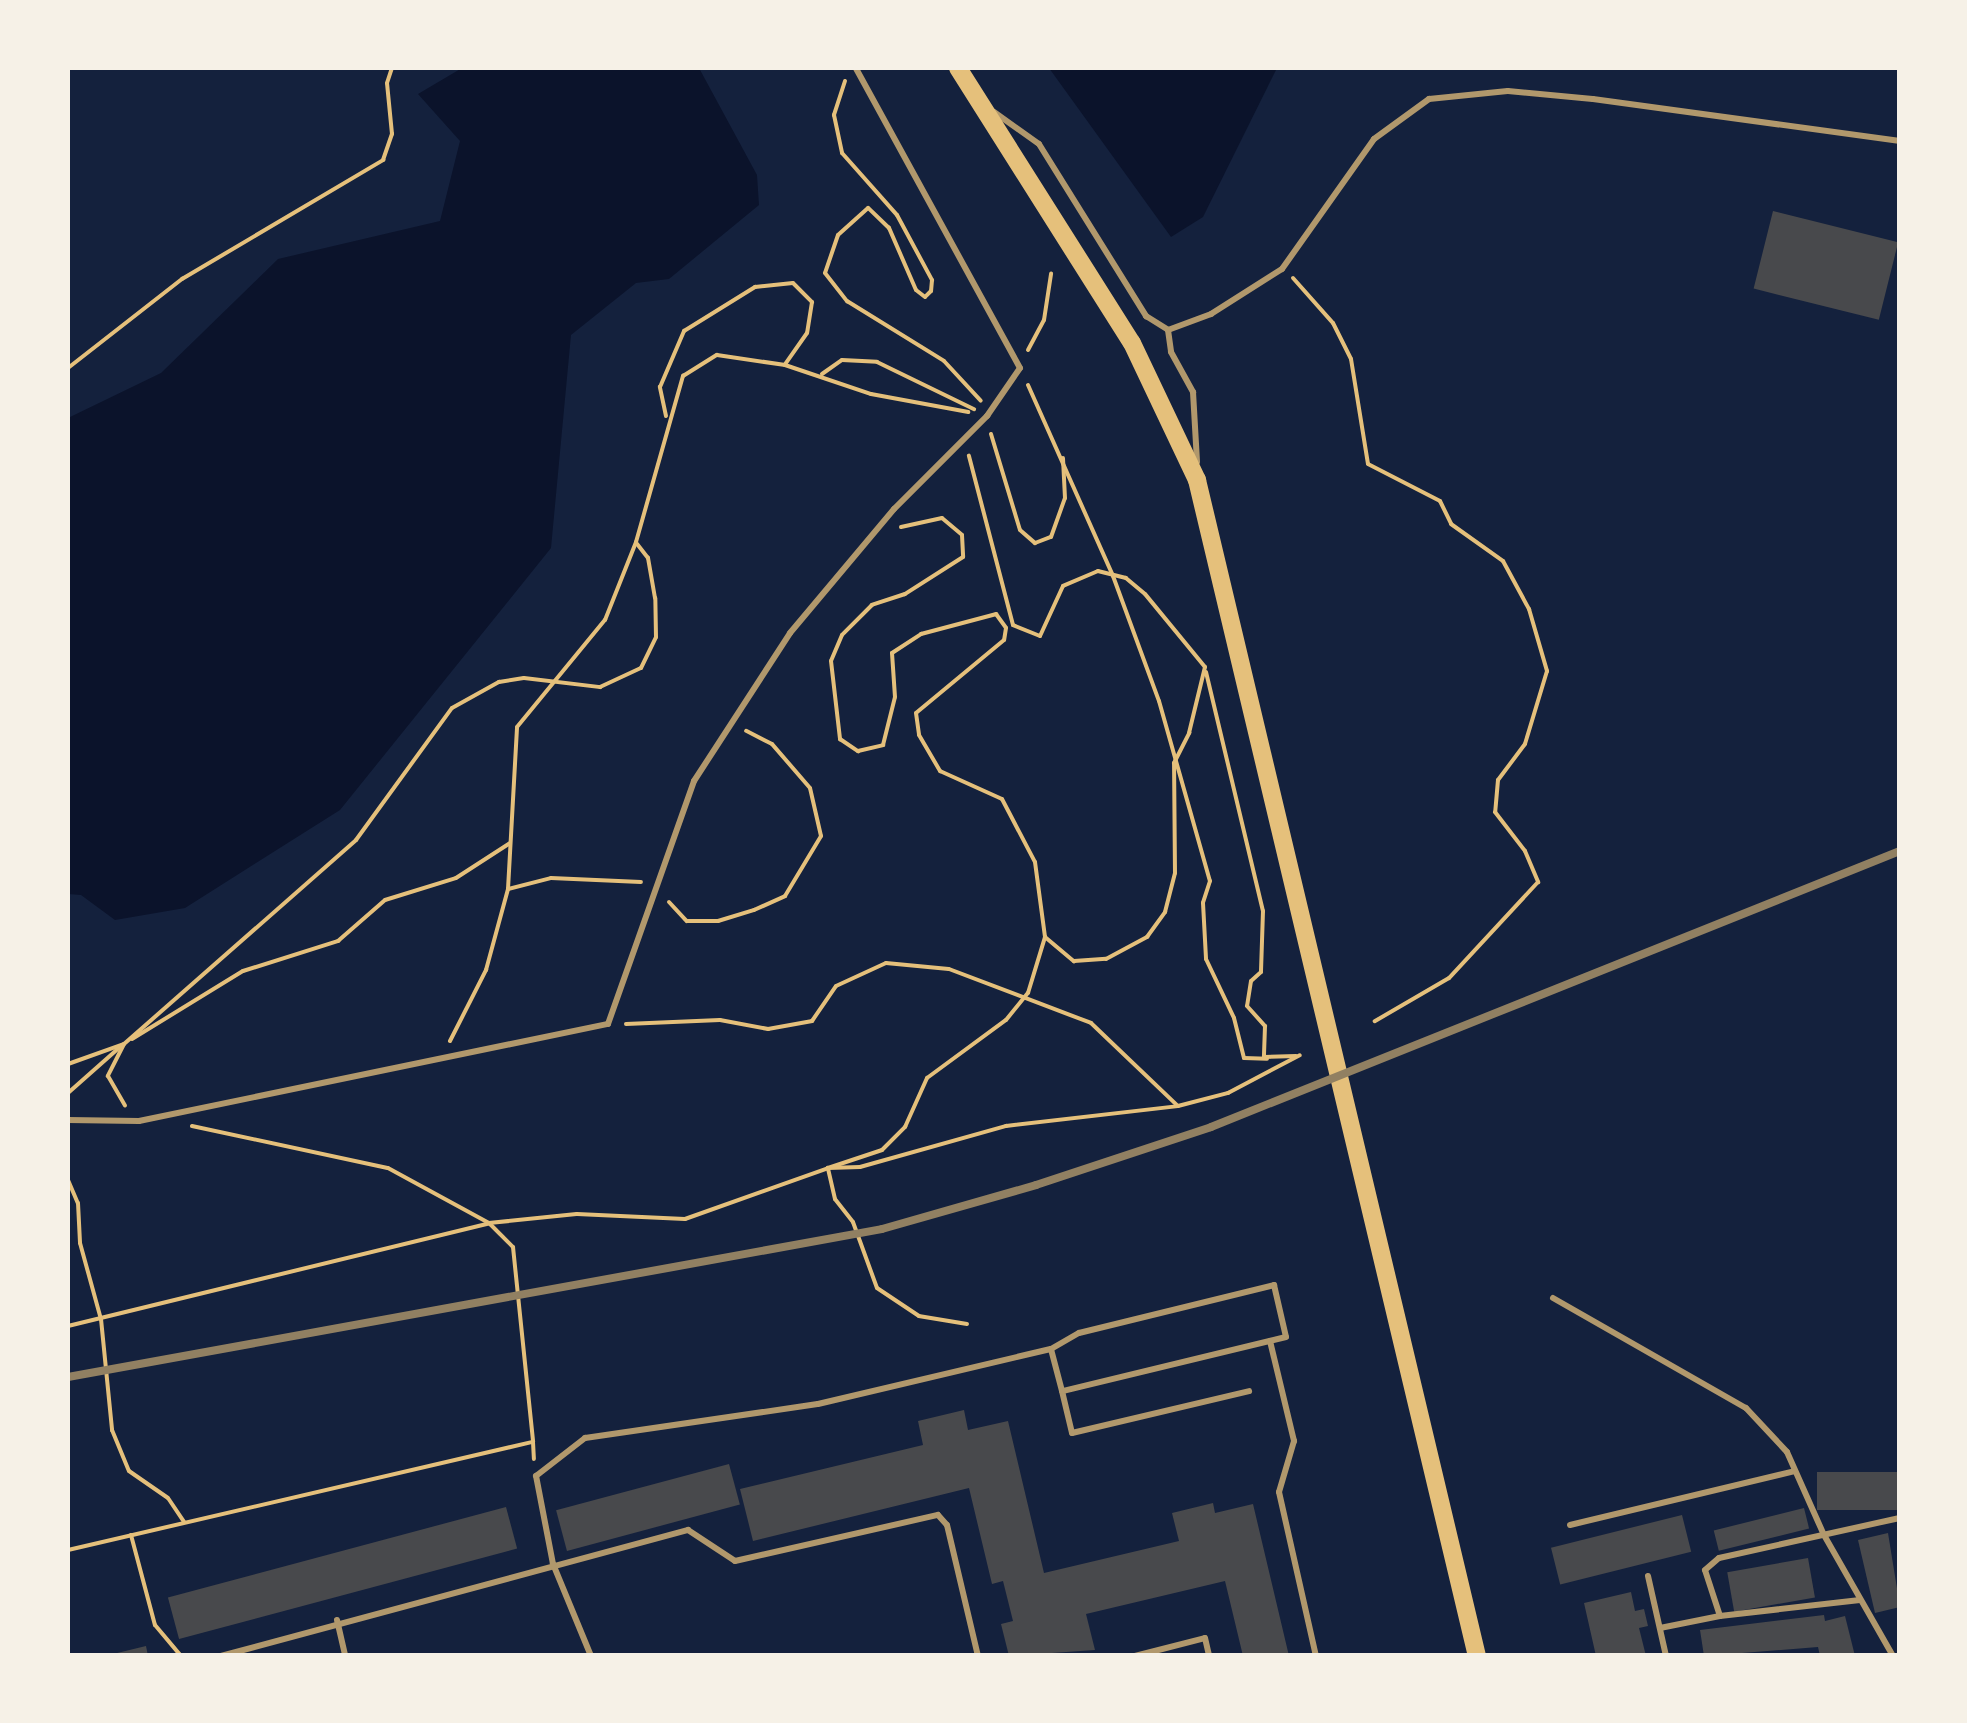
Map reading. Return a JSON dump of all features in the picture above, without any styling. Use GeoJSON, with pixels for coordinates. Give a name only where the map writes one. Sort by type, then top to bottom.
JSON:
{"type":"FeatureCollection","features":[{"type":"Feature","properties":{"kind":"main road"},"geometry":{"type":"LineString","coordinates":[[958,68],[1132,343],[1197,480],[1477,1656]]}},
{"type":"Feature","properties":{"kind":"lane"},"geometry":{"type":"LineString","coordinates":[[68,1120],[138,1121],[442,1055],[608,1024],[660,892],[694,781],[790,633],[873,534],[987,416],[1020,368],[853,68]]}},
{"type":"Feature","properties":{"kind":"lane"},"geometry":{"type":"LineString","coordinates":[[1168,330],[1210,314],[1282,268],[1374,139],[1406,111],[1453,93],[1593,99],[1900,141]]}},
{"type":"Feature","properties":{"kind":"lane"},"geometry":{"type":"LineString","coordinates":[[982,104],[1039,144],[1146,316],[1168,330],[1171,352],[1193,392],[1197,480]]}},
{"type":"Feature","properties":{"kind":"lane"},"geometry":{"type":"LineString","coordinates":[[591,1656],[553,1564],[536,1476],[585,1438],[818,1404],[1051,1349],[1079,1334],[1274,1285],[1286,1337],[1062,1391]]}},
{"type":"Feature","properties":{"kind":"lane"},"geometry":{"type":"LineString","coordinates":[[1553,1298],[1746,1408],[1795,1471],[1824,1535],[1893,1656]]}},
{"type":"Feature","properties":{"kind":"lane"},"geometry":{"type":"LineString","coordinates":[[1270,1341],[1294,1441],[1279,1492],[1316,1656]]}},
{"type":"Feature","properties":{"kind":"lane"},"geometry":{"type":"LineString","coordinates":[[1051,1349],[1072,1434],[1250,1390]]}},
{"type":"Feature","properties":{"kind":"lane"},"geometry":{"type":"LineString","coordinates":[[1570,1525],[1795,1471]]}},
{"type":"Feature","properties":{"kind":"lane"},"geometry":{"type":"LineString","coordinates":[[221,1656],[336,1620],[688,1530],[735,1561],[938,1515],[947,1525],[978,1656]]}},
{"type":"Feature","properties":{"kind":"lane"},"geometry":{"type":"LineString","coordinates":[[1720,1616],[1705,1570],[1719,1558],[1900,1518]]}},
{"type":"Feature","properties":{"kind":"lane"},"geometry":{"type":"LineString","coordinates":[[1648,1576],[1666,1656]]}},
{"type":"Feature","properties":{"kind":"lane"},"geometry":{"type":"LineString","coordinates":[[1660,1628],[1720,1616],[1861,1600]]}},
{"type":"Feature","properties":{"kind":"lane"},"geometry":{"type":"LineString","coordinates":[[336,1620],[345,1656]]}},
{"type":"Feature","properties":{"kind":"lane"},"geometry":{"type":"LineString","coordinates":[[1136,1656],[1205,1638],[1209,1656]]}},
{"type":"Feature","properties":{"kind":"path"},"geometry":{"type":"LineString","coordinates":[[68,368],[182,278],[383,160],[392,134],[392,68]]}},
{"type":"Feature","properties":{"kind":"path"},"geometry":{"type":"LineString","coordinates":[[853,68],[834,115],[842,153],[897,215],[932,280],[931,291],[926,297],[916,290],[889,228],[868,208],[838,235],[825,273],[847,301],[944,361],[978,393],[1020,530],[1035,542],[1050,536],[1065,498],[1063,458]]}},
{"type":"Feature","properties":{"kind":"path"},"geometry":{"type":"LineString","coordinates":[[1282,268],[1310,292],[1351,358],[1368,464],[1440,501],[1451,524],[1503,561],[1530,609],[1546,671],[1526,744],[1498,780],[1495,812],[1525,851],[1538,882],[1449,978],[1375,1021]]}},
{"type":"Feature","properties":{"kind":"path"},"geometry":{"type":"LineString","coordinates":[[828,1168],[860,1167],[1068,1114],[1178,1106],[1228,1093],[1300,1055],[1244,1058],[1206,959],[1203,902],[1210,880],[1159,700],[1063,458],[1020,368],[1044,320],[1051,274]]}},
{"type":"Feature","properties":{"kind":"path"},"geometry":{"type":"LineString","coordinates":[[666,418],[660,387],[684,331],[755,287],[793,283],[812,302],[807,333],[785,365]]}},
{"type":"Feature","properties":{"kind":"path"},"geometry":{"type":"LineString","coordinates":[[442,1055],[486,970],[508,889],[516,726],[605,620],[636,542],[666,418],[683,376],[717,355],[785,365],[822,374],[871,394],[987,416]]}},
{"type":"Feature","properties":{"kind":"path"},"geometry":{"type":"LineString","coordinates":[[822,374],[842,360],[878,362],[987,416]]}},
{"type":"Feature","properties":{"kind":"path"},"geometry":{"type":"LineString","coordinates":[[987,416],[968,452],[1013,625],[1040,636],[1063,586],[1084,572],[1126,578],[1172,619],[1205,667],[1263,911],[1262,972],[1251,982],[1247,1006],[1265,1026],[1267,1059]]}},
{"type":"Feature","properties":{"kind":"path"},"geometry":{"type":"LineString","coordinates":[[68,1326],[489,1223],[577,1214],[684,1219],[882,1150],[904,1127],[927,1078],[1006,1020],[1023,1000],[1045,937],[1035,862],[1002,799],[940,771],[919,735],[916,713],[1004,640],[1006,628],[996,614],[921,634],[892,654],[895,697],[883,746],[858,751],[840,739],[831,661],[842,634],[872,605],[905,594],[963,557],[962,535],[942,518],[873,534]]}},
{"type":"Feature","properties":{"kind":"path"},"geometry":{"type":"LineString","coordinates":[[68,1093],[356,840],[452,708],[499,682],[556,681],[600,687],[641,668],[656,637],[655,598],[648,558],[636,542]]}},
{"type":"Feature","properties":{"kind":"path"},"geometry":{"type":"LineString","coordinates":[[1045,937],[1074,961],[1106,959],[1156,925],[1175,873],[1174,763],[1189,732],[1205,667]]}},
{"type":"Feature","properties":{"kind":"path"},"geometry":{"type":"LineString","coordinates":[[508,889],[552,878],[637,879],[660,892],[687,921],[718,921],[785,896],[822,836],[810,788],[772,744],[729,726]]}},
{"type":"Feature","properties":{"kind":"path"},"geometry":{"type":"LineString","coordinates":[[68,1064],[124,1044],[243,971],[338,940],[385,900],[456,878],[510,843]]}},
{"type":"Feature","properties":{"kind":"path"},"geometry":{"type":"LineString","coordinates":[[608,1024],[720,1020],[768,1029],[812,1021],[836,986],[886,963],[949,969],[1091,1023],[1178,1106]]}},
{"type":"Feature","properties":{"kind":"path"},"geometry":{"type":"LineString","coordinates":[[124,1044],[108,1076],[138,1121]]}},
{"type":"Feature","properties":{"kind":"path"},"geometry":{"type":"LineString","coordinates":[[187,1124],[388,1168],[489,1223],[513,1247],[536,1476]]}},
{"type":"Feature","properties":{"kind":"path"},"geometry":{"type":"LineString","coordinates":[[828,1168],[835,1199],[854,1222],[877,1288],[920,1316],[967,1324]]}},
{"type":"Feature","properties":{"kind":"path"},"geometry":{"type":"LineString","coordinates":[[68,1180],[78,1203],[80,1243],[101,1318],[112,1430],[129,1472],[168,1498],[184,1522]]}},
{"type":"Feature","properties":{"kind":"path"},"geometry":{"type":"LineString","coordinates":[[68,1550],[533,1442]]}},
{"type":"Feature","properties":{"kind":"path"},"geometry":{"type":"LineString","coordinates":[[131,1534],[155,1625],[181,1656]]}},
{"type":"Feature","properties":{"kind":"water"},"geometry":{"type":"Polygon","coordinates":[[[462,68],[699,68],[757,175],[759,205],[669,279],[636,283],[571,335],[551,548],[340,810],[185,908],[115,920],[81,895],[68,894],[68,418],[161,373],[278,259],[440,221],[460,141],[418,94],[462,68]]]}},
{"type":"Feature","properties":{"kind":"water"},"geometry":{"type":"Polygon","coordinates":[[[1049,68],[1277,68],[1203,217],[1171,237],[1049,68]]]}},
{"type":"Feature","properties":{"kind":"building"},"geometry":{"type":"Polygon","coordinates":[[[1773,211],[1898,242],[1879,320],[1754,289],[1773,211]]]}},
{"type":"Feature","properties":{"kind":"building"},"geometry":{"type":"Polygon","coordinates":[[[964,1410],[968,1430],[1008,1421],[1044,1573],[1179,1541],[1172,1513],[1213,1503],[1215,1513],[1253,1504],[1289,1656],[1243,1656],[1225,1581],[1086,1614],[1095,1650],[1009,1656],[1001,1624],[1013,1621],[1003,1581],[992,1584],[969,1488],[753,1541],[740,1489],[923,1445],[918,1421],[964,1410]]]}},
{"type":"Feature","properties":{"kind":"building"},"geometry":{"type":"Polygon","coordinates":[[[729,1464],[740,1505],[567,1551],[556,1510],[729,1464]]]}},
{"type":"Feature","properties":{"kind":"building"},"geometry":{"type":"Polygon","coordinates":[[[1817,1472],[1900,1472],[1900,1510],[1817,1510],[1817,1472]]]}},
{"type":"Feature","properties":{"kind":"building"},"geometry":{"type":"Polygon","coordinates":[[[506,1507],[517,1549],[179,1639],[168,1598],[506,1507]]]}},
{"type":"Feature","properties":{"kind":"building"},"geometry":{"type":"Polygon","coordinates":[[[1804,1508],[1809,1528],[1719,1551],[1714,1530],[1804,1508]]]}},
{"type":"Feature","properties":{"kind":"building"},"geometry":{"type":"Polygon","coordinates":[[[1682,1515],[1691,1552],[1560,1585],[1551,1548],[1682,1515]]]}},
{"type":"Feature","properties":{"kind":"building"},"geometry":{"type":"Polygon","coordinates":[[[1888,1533],[1900,1607],[1875,1613],[1858,1540],[1888,1533]]]}},
{"type":"Feature","properties":{"kind":"building"},"geometry":{"type":"Polygon","coordinates":[[[1808,1558],[1815,1597],[1734,1612],[1727,1572],[1808,1558]]]}},
{"type":"Feature","properties":{"kind":"building"},"geometry":{"type":"Polygon","coordinates":[[[1631,1592],[1635,1611],[1644,1609],[1648,1626],[1639,1628],[1646,1656],[1596,1656],[1584,1603],[1631,1592]]]}},
{"type":"Feature","properties":{"kind":"building"},"geometry":{"type":"Polygon","coordinates":[[[1824,1615],[1825,1621],[1845,1616],[1855,1656],[1820,1656],[1818,1647],[1704,1656],[1700,1630],[1824,1615]]]}},
{"type":"Feature","properties":{"kind":"building"},"geometry":{"type":"Polygon","coordinates":[[[146,1646],[148,1656],[113,1656],[113,1654],[146,1646]]]}},
{"type":"Feature","properties":{"kind":"railway"},"geometry":{"type":"LineString","coordinates":[[68,1377],[882,1229],[1036,1185],[1211,1127],[1900,851]]}}]}
